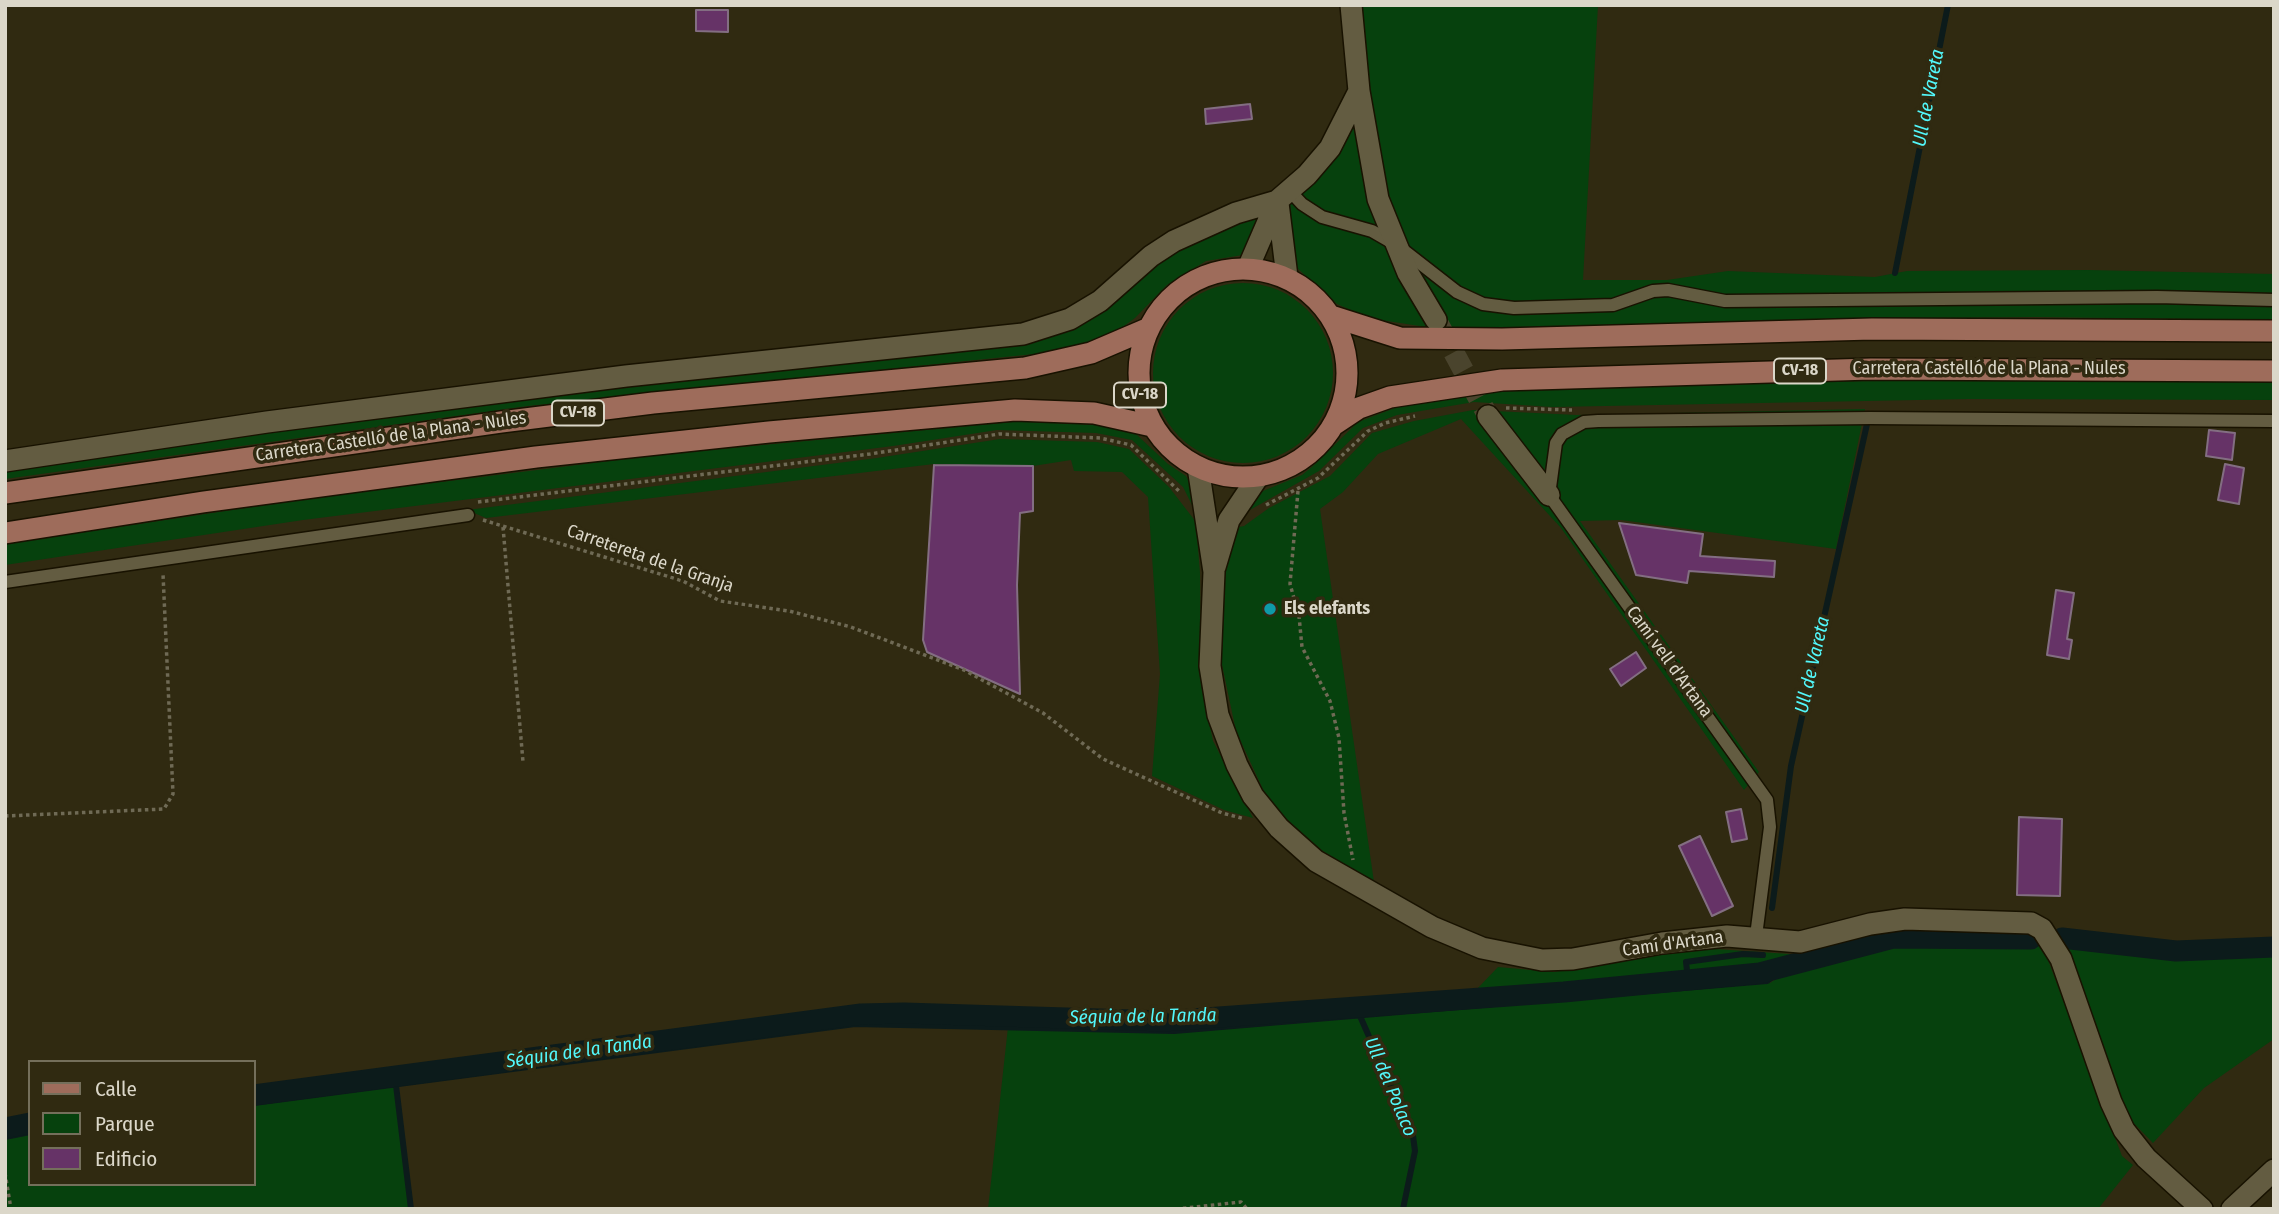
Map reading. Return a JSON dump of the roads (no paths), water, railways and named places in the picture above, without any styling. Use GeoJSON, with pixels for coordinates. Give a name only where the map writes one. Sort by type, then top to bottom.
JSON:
{"type":"FeatureCollection","features":[{"type":"Feature","properties":{"kind":"main road","name":"CV-18"},"geometry":{"type":"LineString","coordinates":[[1248,268],[1287,278],[1312,293],[1331,316],[1346,351],[1347,388],[1335,424],[1303,459],[1258,477],[1227,477],[1198,467],[1172,450],[1152,426],[1140,394],[1138,361],[1147,328],[1171,295],[1207,274],[1248,268]]}},
{"type":"Feature","properties":{"kind":"main road","name":"CV-18"},"geometry":{"type":"LineString","coordinates":[[1331,316],[1400,338],[1502,339],[1872,329],[2274,331]]}},
{"type":"Feature","properties":{"kind":"main road","name":"Carretera Castelló de la Plana - Nules"},"geometry":{"type":"LineString","coordinates":[[5,493],[653,403],[1025,368],[1091,353],[1147,328]]}},
{"type":"Feature","properties":{"kind":"main road","name":"Carretera Castelló de la Plana - Nules"},"geometry":{"type":"LineString","coordinates":[[1335,424],[1359,408],[1401,395],[1463,384],[1539,378],[1884,369],[2274,371]]}},
{"type":"Feature","properties":{"kind":"main road","name":"CV-18"},"geometry":{"type":"LineString","coordinates":[[5,533],[203,502],[536,457],[769,432],[1015,410],[1094,413],[1152,426]]}},
{"type":"Feature","properties":{"kind":"street"},"geometry":{"type":"LineString","coordinates":[[1351,5],[1359,91],[1378,199],[1408,273],[1436,320]]}},
{"type":"Feature","properties":{"kind":"street"},"geometry":{"type":"LineString","coordinates":[[5,461],[267,422],[613,377],[1023,334],[1070,319],[1100,301],[1151,256],[1174,241],[1236,213],[1283,196],[1307,175],[1331,148],[1359,91]]}},
{"type":"Feature","properties":{"kind":"street"},"geometry":{"type":"LineString","coordinates":[[1248,268],[1283,196]]}},
{"type":"Feature","properties":{"kind":"street"},"geometry":{"type":"LineString","coordinates":[[1283,196],[1287,278]]}},
{"type":"Feature","properties":{"kind":"street","name":"Camí vell d'Artana"},"geometry":{"type":"LineString","coordinates":[[1493,411],[1549,495]]}},
{"type":"Feature","properties":{"kind":"street","name":"Camí d'Artana"},"geometry":{"type":"LineString","coordinates":[[1198,467],[1214,572],[1210,666],[1218,715],[1237,765],[1253,796],[1279,828],[1316,861],[1357,887],[1432,927],[1482,948],[1542,960],[1573,960],[1662,943],[1756,936],[1800,942],[1871,924],[1905,919],[2017,920],[2042,929],[2061,959],[2111,1102],[2124,1130],[2146,1158],[2202,1209]]}},
{"type":"Feature","properties":{"kind":"street","name":"Camí d'Artana"},"geometry":{"type":"LineString","coordinates":[[1214,572],[1229,520],[1258,477]]}},
{"type":"Feature","properties":{"kind":"street"},"geometry":{"type":"LineString","coordinates":[[2232,1209],[2274,1170]]}},
{"type":"Feature","properties":{"kind":"lane"},"geometry":{"type":"LineString","coordinates":[[1283,196],[1322,217],[1372,231],[1398,246],[1457,292],[1483,304],[1514,308],[1613,305],[1653,291],[1668,290],[1725,301],[2157,297],[2274,300]]}},
{"type":"Feature","properties":{"kind":"lane"},"geometry":{"type":"LineString","coordinates":[[1549,495],[1556,443],[1562,434],[1584,422],[1870,418],[2274,421]]}},
{"type":"Feature","properties":{"kind":"lane","name":"Camí vell d'Artana"},"geometry":{"type":"LineString","coordinates":[[1549,495],[1767,800],[1770,827],[1756,936]]}},
{"type":"Feature","properties":{"kind":"lane"},"geometry":{"type":"LineString","coordinates":[[5,582],[468,515]]}},
{"type":"Feature","properties":{"kind":"waterway","name":"Ull de Vareta"},"geometry":{"type":"LineString","coordinates":[[1895,273],[1948,5]]}},
{"type":"Feature","properties":{"kind":"waterway","name":"Ull de Vareta"},"geometry":{"type":"LineString","coordinates":[[1772,908],[1791,766],[1867,424]]}},
{"type":"Feature","properties":{"kind":"waterway","name":"Séquia de la Tanda"},"geometry":{"type":"LineString","coordinates":[[256,1095],[861,1014],[1164,1021],[1564,992],[1760,973],[1893,938],[2031,939]]}},
{"type":"Feature","properties":{"kind":"waterway","name":"Séquia de la Tanda"},"geometry":{"type":"LineString","coordinates":[[2062,938],[2176,951],[2274,947]]}},
{"type":"Feature","properties":{"kind":"waterway","name":"Ull de Vareta"},"geometry":{"type":"LineString","coordinates":[[1688,979],[1686,962],[1743,954],[1763,955]]}},
{"type":"Feature","properties":{"kind":"waterway"},"geometry":{"type":"LineString","coordinates":[[256,1103],[855,1024],[1174,1031],[1767,981],[1770,979],[1769,971]]}},
{"type":"Feature","properties":{"kind":"waterway","name":"Ull del Polaco"},"geometry":{"type":"LineString","coordinates":[[1356,1007],[1413,1136],[1415,1151],[1403,1209]]}},
{"type":"Feature","properties":{"kind":"waterway"},"geometry":{"type":"LineString","coordinates":[[395,1077],[411,1209]]}},
{"type":"Feature","properties":{"kind":"waterway","name":"Séquia de la Tanda"},"geometry":{"type":"LineString","coordinates":[[5,1128],[28,1123]]}},
{"type":"Feature","properties":{"kind":"waterway"},"geometry":{"type":"LineString","coordinates":[[5,1137],[28,1132]]}},
{"type":"Feature","properties":{"kind":"tunnel"},"geometry":{"type":"LineString","coordinates":[[1439,325],[1488,416]]}},
{"type":"Feature","properties":{"kind":"place","name":"Els elefants"},"geometry":{"type":"Point","coordinates":[1270,609]}}]}
